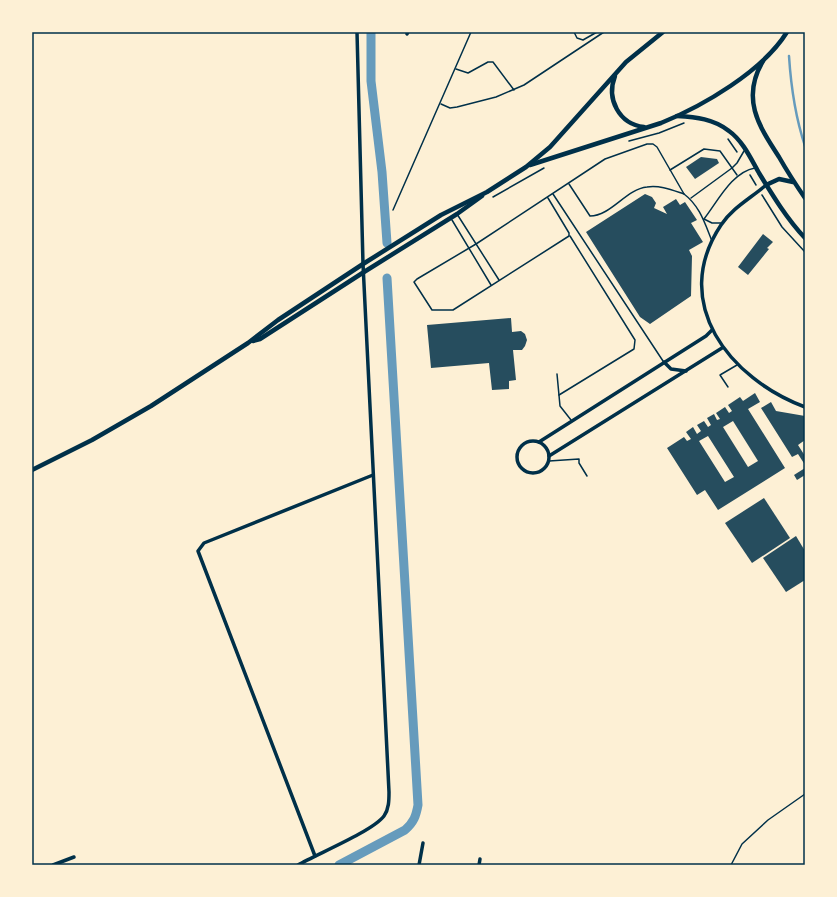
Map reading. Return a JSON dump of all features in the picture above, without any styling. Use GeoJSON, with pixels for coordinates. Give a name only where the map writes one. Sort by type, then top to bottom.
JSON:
{"type":"FeatureCollection","features":[{"type":"Feature","properties":{"kind":"street"},"geometry":{"type":"LineString","coordinates":[[298,865],[371,827],[385,815],[388,806],[389,792],[363,264],[357,32]]}},
{"type":"Feature","properties":{"kind":"street"},"geometry":{"type":"LineString","coordinates":[[248,343],[260,339],[457,214],[487,192],[526,167],[550,148],[616,72],[637,52],[663,32]]}},
{"type":"Feature","properties":{"kind":"street"},"geometry":{"type":"LineString","coordinates":[[782,40],[784,32]]}},
{"type":"Feature","properties":{"kind":"street"},"geometry":{"type":"LineString","coordinates":[[526,167],[677,116],[716,94],[766,56],[782,40],[787,32]]}},
{"type":"Feature","properties":{"kind":"street"},"geometry":{"type":"LineString","coordinates":[[766,56],[758,70],[754,84],[752,98],[755,112],[764,134],[805,198]]}},
{"type":"Feature","properties":{"kind":"street"},"geometry":{"type":"LineString","coordinates":[[616,72],[612,92],[616,108],[629,122],[647,127]]}},
{"type":"Feature","properties":{"kind":"street"},"geometry":{"type":"LineString","coordinates":[[677,116],[698,118],[718,124],[733,134],[745,149],[766,185],[788,217],[805,238]]}},
{"type":"Feature","properties":{"kind":"street"},"geometry":{"type":"LineString","coordinates":[[795,183],[779,179],[766,185],[735,209],[722,223],[712,241],[704,269],[702,288],[704,303],[712,330],[722,348],[737,365],[773,392],[805,407]]}},
{"type":"Feature","properties":{"kind":"street"},"geometry":{"type":"LineString","coordinates":[[32,470],[92,440],[151,406],[248,343],[278,320],[363,264],[441,215],[487,192]]}},
{"type":"Feature","properties":{"kind":"street"},"geometry":{"type":"LineString","coordinates":[[539,442],[544,446],[549,456],[549,461],[542,470],[537,473],[526,472],[519,466],[516,454],[520,447],[528,442],[539,442],[706,336],[712,330]]}},
{"type":"Feature","properties":{"kind":"street"},"geometry":{"type":"LineString","coordinates":[[549,456],[722,348]]}},
{"type":"Feature","properties":{"kind":"street"},"geometry":{"type":"LineString","coordinates":[[664,362],[672,369],[686,371]]}},
{"type":"Feature","properties":{"kind":"street"},"geometry":{"type":"LineString","coordinates":[[315,856],[198,551],[204,543],[373,475]]}},
{"type":"Feature","properties":{"kind":"street"},"geometry":{"type":"LineString","coordinates":[[419,865],[423,843]]}},
{"type":"Feature","properties":{"kind":"street"},"geometry":{"type":"LineString","coordinates":[[53,865],[74,857]]}},
{"type":"Feature","properties":{"kind":"street"},"geometry":{"type":"LineString","coordinates":[[479,865],[480,859]]}},
{"type":"Feature","properties":{"kind":"lane"},"geometry":{"type":"LineString","coordinates":[[393,210],[472,32]]}},
{"type":"Feature","properties":{"kind":"lane"},"geometry":{"type":"LineString","coordinates":[[574,32],[577,38],[583,40],[597,32]]}},
{"type":"Feature","properties":{"kind":"lane"},"geometry":{"type":"LineString","coordinates":[[441,104],[450,108],[458,107],[514,90],[604,32]]}},
{"type":"Feature","properties":{"kind":"lane"},"geometry":{"type":"LineString","coordinates":[[456,69],[468,73],[489,62],[493,62],[514,90]]}},
{"type":"Feature","properties":{"kind":"lane"},"geometry":{"type":"LineString","coordinates":[[569,236],[453,310],[432,310],[416,288],[414,282],[548,198],[605,159],[647,144],[653,144],[657,147],[684,194],[690,199],[704,219],[712,241]]}},
{"type":"Feature","properties":{"kind":"lane"},"geometry":{"type":"LineString","coordinates":[[670,170],[704,149],[720,151],[738,175]]}},
{"type":"Feature","properties":{"kind":"lane"},"geometry":{"type":"LineString","coordinates":[[690,199],[732,168],[741,158],[745,149]]}},
{"type":"Feature","properties":{"kind":"lane"},"geometry":{"type":"LineString","coordinates":[[704,219],[738,175],[748,169],[756,168]]}},
{"type":"Feature","properties":{"kind":"lane"},"geometry":{"type":"LineString","coordinates":[[569,184],[590,216],[602,213],[646,187],[656,186],[684,194]]}},
{"type":"Feature","properties":{"kind":"lane"},"geometry":{"type":"LineString","coordinates":[[553,194],[664,362]]}},
{"type":"Feature","properties":{"kind":"lane"},"geometry":{"type":"LineString","coordinates":[[548,198],[569,233],[569,236],[635,340],[634,350],[559,395]]}},
{"type":"Feature","properties":{"kind":"lane"},"geometry":{"type":"LineString","coordinates":[[457,214],[499,280]]}},
{"type":"Feature","properties":{"kind":"lane"},"geometry":{"type":"LineString","coordinates":[[450,218],[491,285]]}},
{"type":"Feature","properties":{"kind":"lane"},"geometry":{"type":"LineString","coordinates":[[704,219],[712,223],[722,223]]}},
{"type":"Feature","properties":{"kind":"lane"},"geometry":{"type":"LineString","coordinates":[[728,387],[720,375],[737,365]]}},
{"type":"Feature","properties":{"kind":"lane"},"geometry":{"type":"LineString","coordinates":[[557,374],[560,406],[572,421]]}},
{"type":"Feature","properties":{"kind":"lane"},"geometry":{"type":"LineString","coordinates":[[549,461],[579,459],[578,463],[587,476]]}},
{"type":"Feature","properties":{"kind":"path"},"geometry":{"type":"LineString","coordinates":[[625,142],[659,133],[685,123]]}},
{"type":"Feature","properties":{"kind":"path"},"geometry":{"type":"LineString","coordinates":[[727,138],[741,158]]}},
{"type":"Feature","properties":{"kind":"path"},"geometry":{"type":"LineString","coordinates":[[487,201],[549,166]]}},
{"type":"Feature","properties":{"kind":"path"},"geometry":{"type":"LineString","coordinates":[[748,169],[782,227],[805,252]]}},
{"type":"Feature","properties":{"kind":"path"},"geometry":{"type":"LineString","coordinates":[[731,865],[742,844],[768,820],[805,794]]}},
{"type":"Feature","properties":{"kind":"building"},"geometry":{"type":"Polygon","coordinates":[[[701,157],[717,159],[719,163],[695,179],[686,167],[701,157]]]}},
{"type":"Feature","properties":{"kind":"building"},"geometry":{"type":"Polygon","coordinates":[[[645,194],[652,197],[656,203],[654,208],[667,214],[663,207],[676,199],[680,205],[685,202],[697,220],[691,223],[703,242],[689,250],[692,256],[691,296],[650,324],[640,317],[586,232],[645,194]]]}},
{"type":"Feature","properties":{"kind":"building"},"geometry":{"type":"Polygon","coordinates":[[[763,234],[773,242],[748,275],[738,267],[763,234]]]}},
{"type":"Feature","properties":{"kind":"building"},"geometry":{"type":"Polygon","coordinates":[[[511,318],[512,332],[521,331],[525,334],[527,340],[522,350],[513,350],[516,380],[509,381],[509,389],[492,390],[489,363],[431,368],[427,325],[511,318]]]}},
{"type":"Feature","properties":{"kind":"building"},"geometry":{"type":"Polygon","coordinates":[[[755,393],[760,402],[748,409],[785,468],[718,510],[705,490],[697,495],[667,448],[684,437],[687,441],[691,439],[686,432],[693,427],[697,434],[701,431],[697,425],[704,421],[708,427],[711,425],[707,418],[714,414],[717,420],[720,419],[716,413],[725,407],[729,413],[732,411],[728,405],[740,397],[743,401],[755,393]],[[733,421],[723,427],[748,467],[758,461],[733,421]],[[708,436],[699,441],[725,482],[734,477],[708,436]]]}},
{"type":"Feature","properties":{"kind":"building"},"geometry":{"type":"Polygon","coordinates":[[[771,402],[776,411],[805,416],[805,440],[798,445],[805,456],[805,465],[798,454],[792,457],[761,408],[771,402]]]}},
{"type":"Feature","properties":{"kind":"building"},"geometry":{"type":"Polygon","coordinates":[[[805,468],[805,475],[797,480],[794,475],[805,468]]]}},
{"type":"Feature","properties":{"kind":"building"},"geometry":{"type":"Polygon","coordinates":[[[764,498],[790,538],[752,563],[725,523],[764,498]]]}},
{"type":"Feature","properties":{"kind":"building"},"geometry":{"type":"Polygon","coordinates":[[[796,536],[805,551],[805,580],[786,592],[763,558],[796,536]]]}},
{"type":"Feature","properties":{"kind":"waterway"},"geometry":{"type":"LineString","coordinates":[[371,32],[371,81],[382,172],[387,243]]}},
{"type":"Feature","properties":{"kind":"waterway"},"geometry":{"type":"LineString","coordinates":[[789,56],[794,101],[805,146]]}},
{"type":"Feature","properties":{"kind":"waterway"},"geometry":{"type":"LineString","coordinates":[[339,865],[405,830],[414,819],[418,805],[387,278]]}}]}
